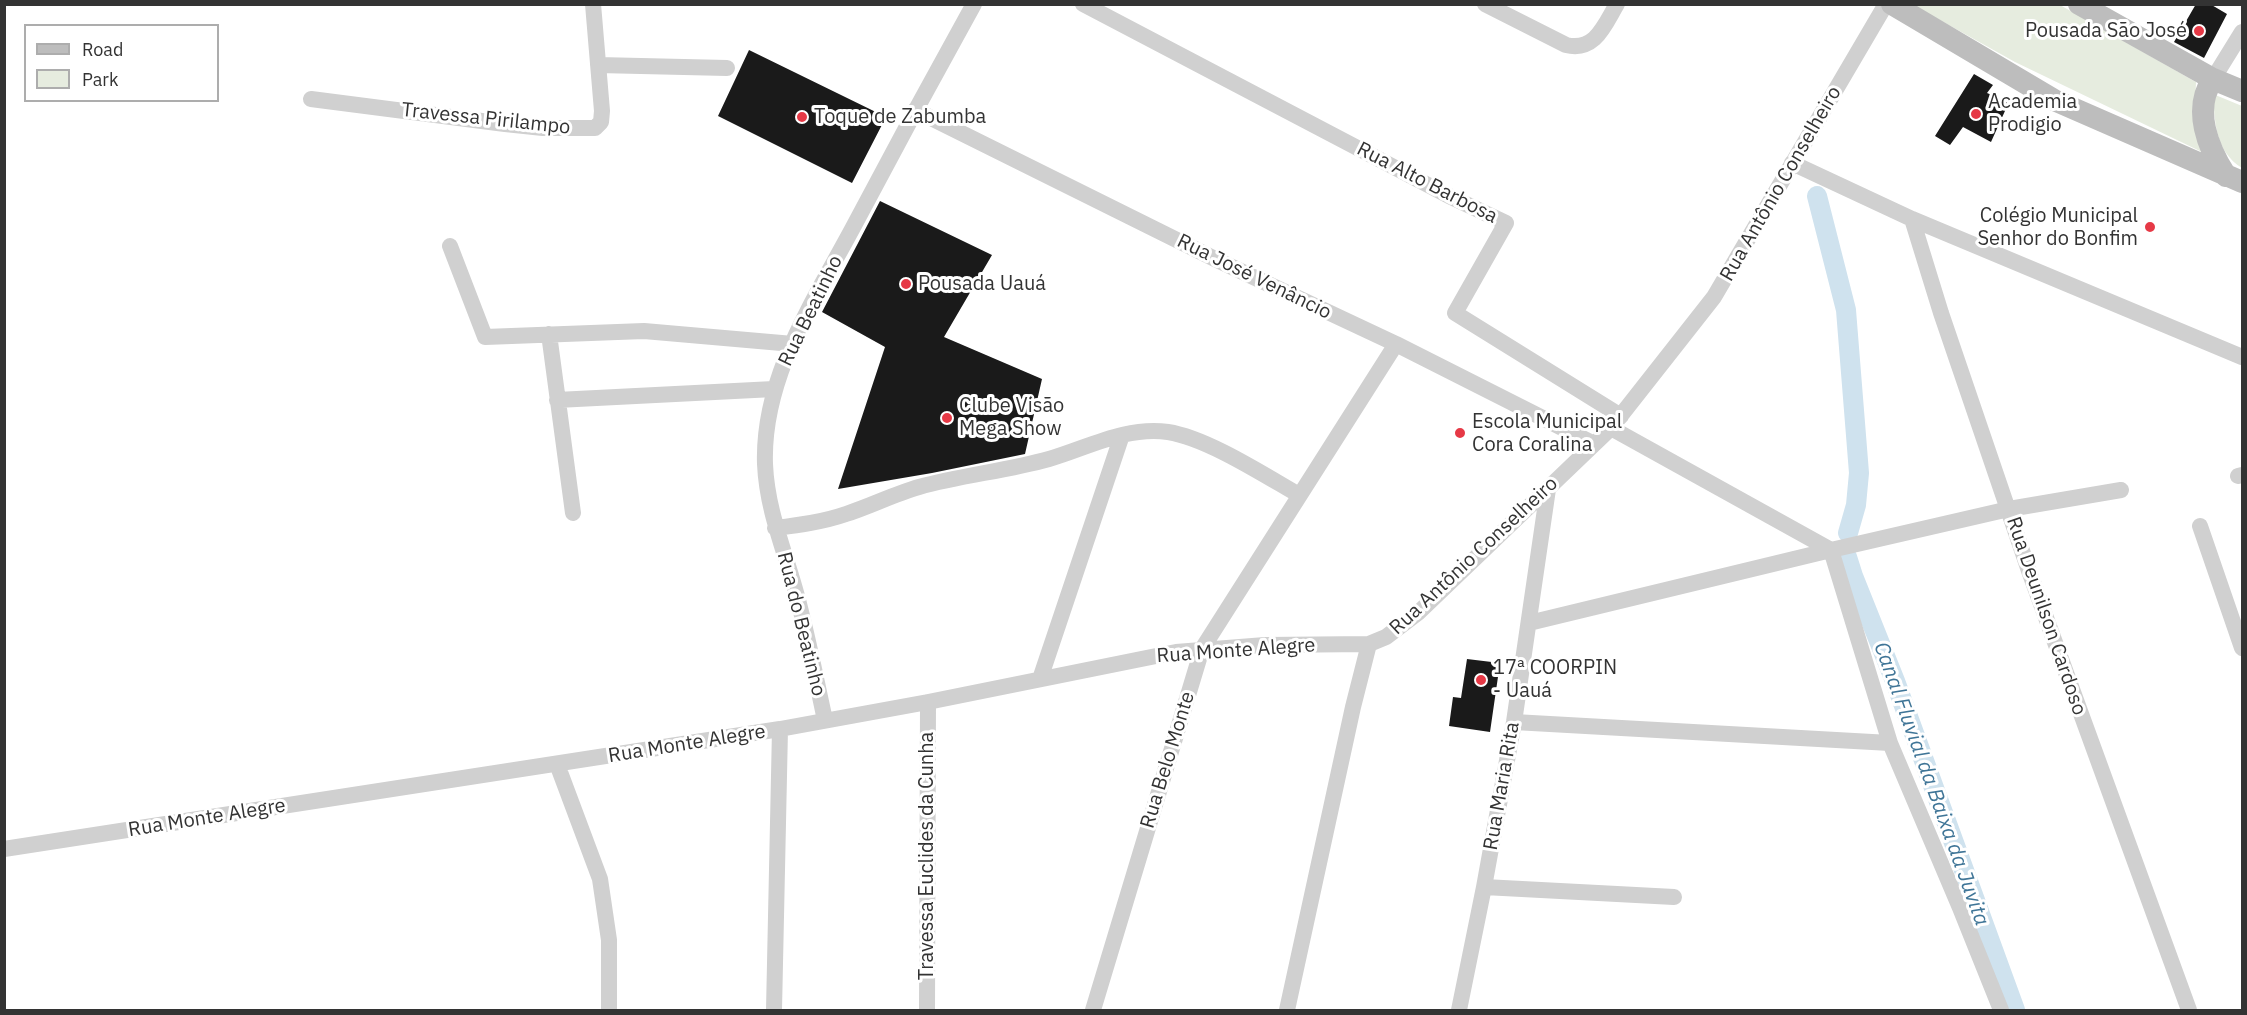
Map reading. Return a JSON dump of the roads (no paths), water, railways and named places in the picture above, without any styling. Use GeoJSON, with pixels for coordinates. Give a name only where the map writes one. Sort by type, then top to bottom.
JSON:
{"type":"FeatureCollection","features":[{"type":"Feature","properties":{"kind":"main road"},"geometry":{"type":"LineString","coordinates":[[1892,4],[2054,100],[2234,179]]}},
{"type":"Feature","properties":{"kind":"main road"},"geometry":{"type":"LineString","coordinates":[[2079,4],[2213,79],[2242,91]]}},
{"type":"Feature","properties":{"kind":"main road"},"geometry":{"type":"LineString","coordinates":[[2213,79],[2206,90],[2202,104],[2209,146],[2234,179]]}},
{"type":"Feature","properties":{"kind":"street","name":"Travessa Pirilampo"},"geometry":{"type":"LineString","coordinates":[[311,99],[543,128],[595,128],[601,122],[602,117],[593,4]]}},
{"type":"Feature","properties":{"kind":"street"},"geometry":{"type":"LineString","coordinates":[[915,110],[974,4]]}},
{"type":"Feature","properties":{"kind":"street","name":"Rua Alto Barbosa"},"geometry":{"type":"LineString","coordinates":[[1083,4],[1449,196],[1506,223],[1455,313],[1616,422]]}},
{"type":"Feature","properties":{"kind":"street"},"geometry":{"type":"LineString","coordinates":[[1485,4],[1566,45],[1576,47],[1590,43],[1596,37],[1617,4]]}},
{"type":"Feature","properties":{"kind":"street","name":"Rua Antônio Conselheiro"},"geometry":{"type":"LineString","coordinates":[[1287,1011],[1353,707],[1369,644],[1386,637],[1419,612],[1616,422],[1714,297],[1886,4]]}},
{"type":"Feature","properties":{"kind":"street"},"geometry":{"type":"LineString","coordinates":[[2213,79],[2242,32]]}},
{"type":"Feature","properties":{"kind":"street"},"geometry":{"type":"LineString","coordinates":[[598,65],[727,68]]}},
{"type":"Feature","properties":{"kind":"street","name":"Rua Beatinho"},"geometry":{"type":"LineString","coordinates":[[775,528],[768,501],[765,463],[767,429],[774,389],[792,344],[915,110]]}},
{"type":"Feature","properties":{"kind":"street","name":"Rua José Venâncio"},"geometry":{"type":"LineString","coordinates":[[915,110],[1215,259],[1396,344],[1594,444]]}},
{"type":"Feature","properties":{"kind":"street"},"geometry":{"type":"LineString","coordinates":[[1792,163],[1912,219],[2242,357]]}},
{"type":"Feature","properties":{"kind":"street","name":"Rua Deunilson Cardoso"},"geometry":{"type":"LineString","coordinates":[[1912,219],[1944,324],[2037,593],[2189,1011]]}},
{"type":"Feature","properties":{"kind":"street"},"geometry":{"type":"LineString","coordinates":[[450,246],[485,338],[644,331],[792,344]]}},
{"type":"Feature","properties":{"kind":"street"},"geometry":{"type":"LineString","coordinates":[[549,334],[573,513]]}},
{"type":"Feature","properties":{"kind":"street","name":"Rua Belo Monte"},"geometry":{"type":"LineString","coordinates":[[1093,1011],[1203,649],[1396,344]]}},
{"type":"Feature","properties":{"kind":"street"},"geometry":{"type":"LineString","coordinates":[[557,400],[774,389]]}},
{"type":"Feature","properties":{"kind":"street"},"geometry":{"type":"LineString","coordinates":[[1616,422],[1831,550],[1890,743],[2001,1011]]}},
{"type":"Feature","properties":{"kind":"street"},"geometry":{"type":"LineString","coordinates":[[775,528],[831,519],[921,486],[1050,459],[1122,435],[1144,431],[1168,432],[1189,438],[1249,466],[1299,495]]}},
{"type":"Feature","properties":{"kind":"street"},"geometry":{"type":"LineString","coordinates":[[1040,679],[1122,435]]}},
{"type":"Feature","properties":{"kind":"street","name":"Rua Maria Rita"},"geometry":{"type":"LineString","coordinates":[[1459,1011],[1514,722],[1548,489]]}},
{"type":"Feature","properties":{"kind":"street"},"geometry":{"type":"LineString","coordinates":[[1529,623],[2009,509],[2121,490]]}},
{"type":"Feature","properties":{"kind":"street"},"geometry":{"type":"LineString","coordinates":[[2200,525],[2242,648]]}},
{"type":"Feature","properties":{"kind":"street","name":"Rua do Beatinho"},"geometry":{"type":"LineString","coordinates":[[775,528],[797,597],[825,720]]}},
{"type":"Feature","properties":{"kind":"street","name":"Rua Monte Alegre"},"geometry":{"type":"LineString","coordinates":[[4,849],[780,729],[928,702],[1141,658],[1203,649],[1265,645],[1369,644]]}},
{"type":"Feature","properties":{"kind":"street","name":"Travessa Euclides da Cunha"},"geometry":{"type":"LineString","coordinates":[[927,1011],[928,702]]}},
{"type":"Feature","properties":{"kind":"street"},"geometry":{"type":"LineString","coordinates":[[1514,722],[1890,743]]}},
{"type":"Feature","properties":{"kind":"street"},"geometry":{"type":"LineString","coordinates":[[774,1011],[780,729]]}},
{"type":"Feature","properties":{"kind":"street"},"geometry":{"type":"LineString","coordinates":[[557,764],[600,879],[609,940],[609,1011]]}},
{"type":"Feature","properties":{"kind":"street"},"geometry":{"type":"LineString","coordinates":[[1484,887],[1674,897]]}},
{"type":"Feature","properties":{"kind":"waterway","name":"Canal Fluvial da Baixa da Juvita"},"geometry":{"type":"LineString","coordinates":[[1817,196],[1846,310],[1859,473],[1856,505],[1848,533]]}},
{"type":"Feature","properties":{"kind":"waterway","name":"Canal Fluvial da Baixa da Juvita"},"geometry":{"type":"LineString","coordinates":[[1847,557],[1895,681],[2015,1010]]}},
{"type":"Feature","properties":{"kind":"place","name":"Pousada São José"},"geometry":{"type":"Point","coordinates":[2199,31]}},
{"type":"Feature","properties":{"kind":"place","name":"Academia Prodigio"},"geometry":{"type":"Point","coordinates":[1976,114]}},
{"type":"Feature","properties":{"kind":"place","name":"Toque de Zabumba"},"geometry":{"type":"Point","coordinates":[802,117]}},
{"type":"Feature","properties":{"kind":"place","name":"Colégio Municipal Senhor do Bonfim"},"geometry":{"type":"Point","coordinates":[2150,227]}},
{"type":"Feature","properties":{"kind":"place","name":"Pousada Uauá"},"geometry":{"type":"Point","coordinates":[906,284]}},
{"type":"Feature","properties":{"kind":"place","name":"Clube Visão Mega Show"},"geometry":{"type":"Point","coordinates":[947,418]}},
{"type":"Feature","properties":{"kind":"place","name":"Escola Municipal Cora Coralina"},"geometry":{"type":"Point","coordinates":[1460,433]}},
{"type":"Feature","properties":{"kind":"place","name":"17ª COORPIN - Uauá"},"geometry":{"type":"Point","coordinates":[1481,680]}}]}
